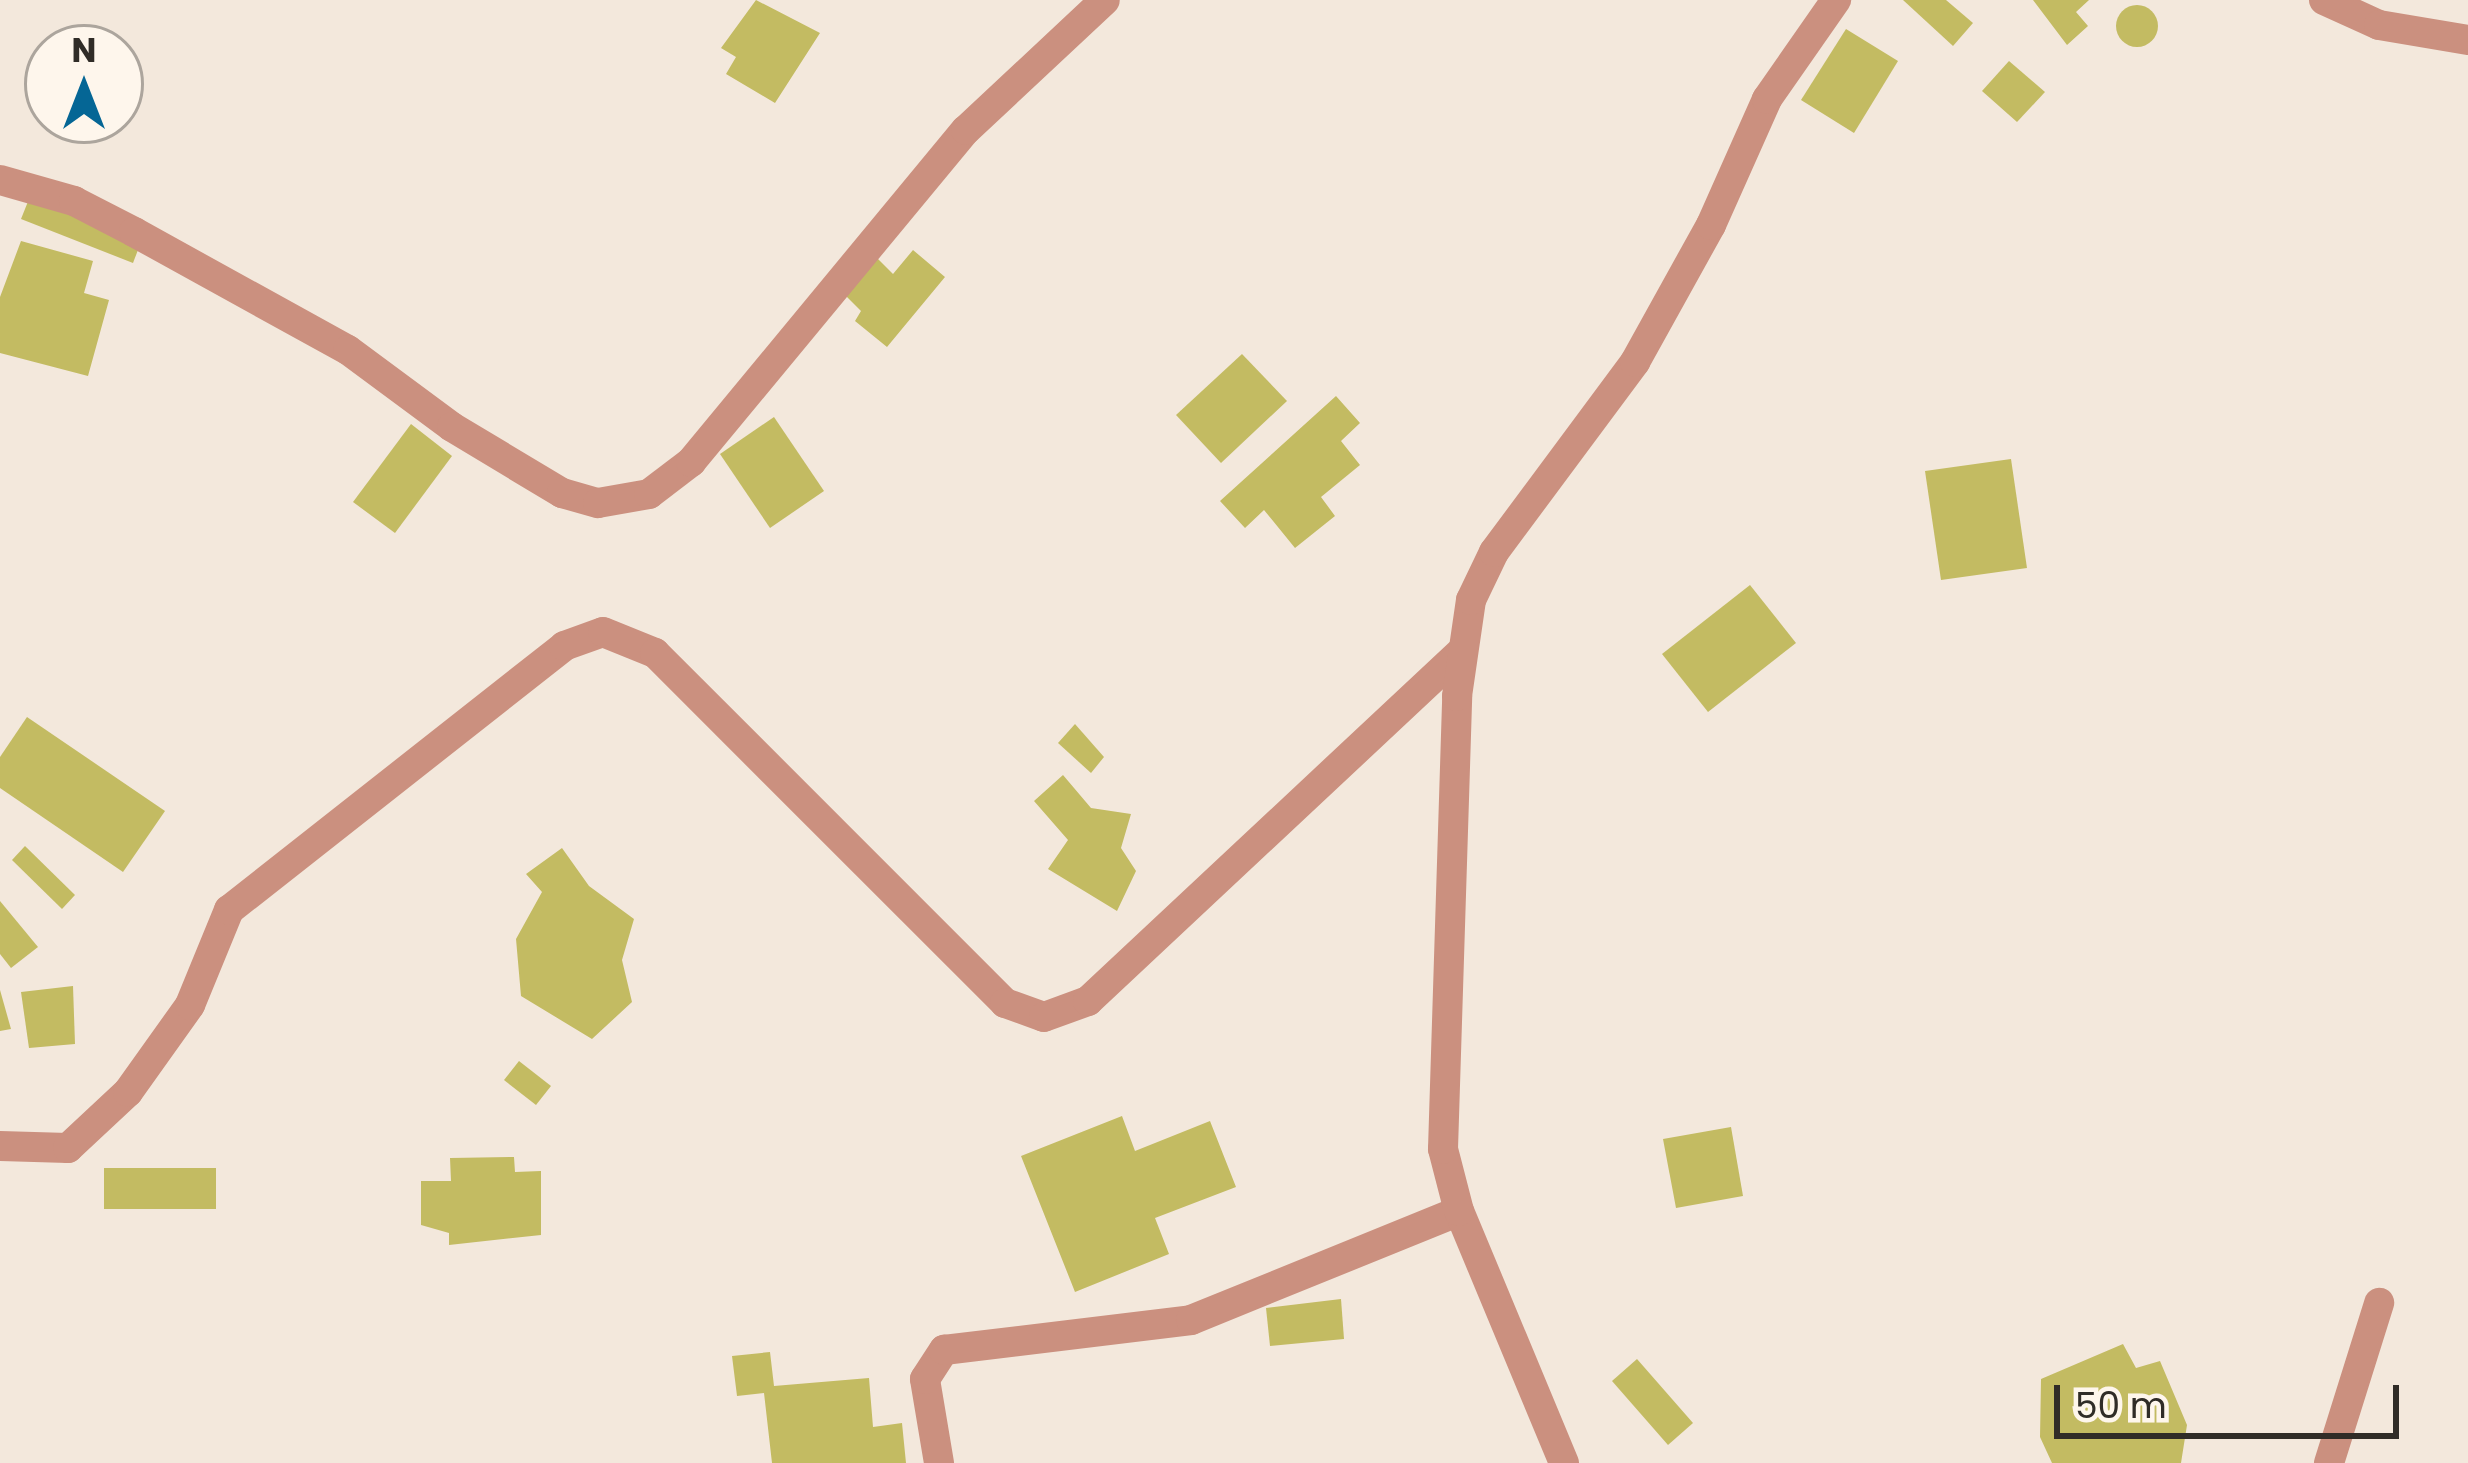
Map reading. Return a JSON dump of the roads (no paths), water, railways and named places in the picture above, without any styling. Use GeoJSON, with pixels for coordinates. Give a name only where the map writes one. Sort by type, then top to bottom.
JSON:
{"type":"FeatureCollection","features":[{"type":"Feature","properties":{"kind":"street"},"geometry":{"type":"LineString","coordinates":[[0,180],[74,201],[348,350],[452,427],[562,493],[615,500],[649,494],[691,462],[966,130],[1105,0]]}},
{"type":"Feature","properties":{"kind":"street"},"geometry":{"type":"LineString","coordinates":[[2324,0],[2379,25],[2468,40]]}},
{"type":"Feature","properties":{"kind":"street"},"geometry":{"type":"LineString","coordinates":[[1564,1463],[1460,1211],[1443,1149],[1462,651],[1471,600],[1494,552],[1634,362],[1711,225],[1767,99],[1818,6]]}},
{"type":"Feature","properties":{"kind":"street"},"geometry":{"type":"LineString","coordinates":[[0,1146],[68,1148],[128,1092],[190,1005],[229,910],[564,646],[603,632],[655,653],[1005,1003],[1043,1017],[1088,1001],[1462,651]]}},
{"type":"Feature","properties":{"kind":"street"},"geometry":{"type":"LineString","coordinates":[[939,1463],[925,1379],[944,1350],[1191,1320],[1460,1211]]}},
{"type":"Feature","properties":{"kind":"street"},"geometry":{"type":"LineString","coordinates":[[2329,1463],[2379,1303]]}}]}
